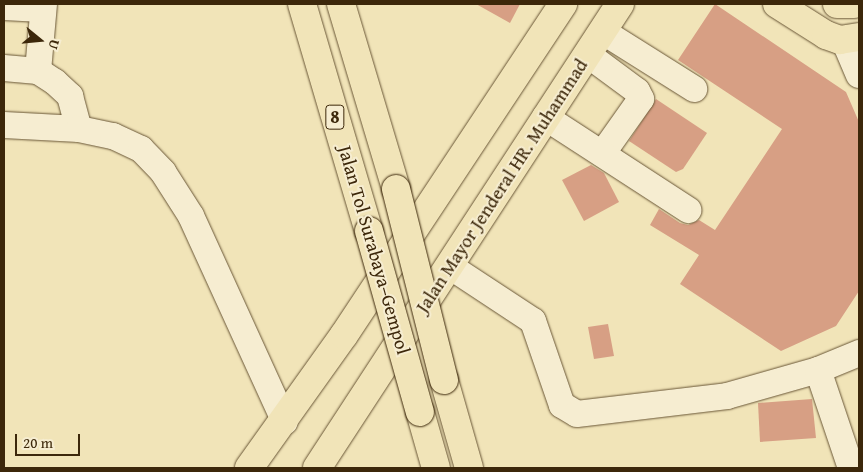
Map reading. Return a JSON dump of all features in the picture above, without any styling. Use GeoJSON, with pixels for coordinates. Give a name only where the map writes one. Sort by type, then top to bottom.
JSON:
{"type":"FeatureCollection","features":[{"type":"Feature","properties":{"kind":"main road","name":"Jalan Tol Surabaya–Gempol"},"geometry":{"type":"LineString","coordinates":[[302,4],[436,468]]}},
{"type":"Feature","properties":{"kind":"main road","name":"Jalan Tol Surabaya–Gempol"},"geometry":{"type":"LineString","coordinates":[[341,4],[396,189],[444,380],[469,468]]}},
{"type":"Feature","properties":{"kind":"main road"},"geometry":{"type":"LineString","coordinates":[[250,468],[286,422],[563,4]]}},
{"type":"Feature","properties":{"kind":"main road","name":"Jalan Mayor Jenderal HR. Muhammad"},"geometry":{"type":"LineString","coordinates":[[317,468],[451,267],[545,117],[620,4]]}},
{"type":"Feature","properties":{"kind":"main road"},"geometry":{"type":"LineString","coordinates":[[777,4],[826,35],[852,38]]}},
{"type":"Feature","properties":{"kind":"main road"},"geometry":{"type":"LineString","coordinates":[[837,4],[854,4]]}},
{"type":"Feature","properties":{"kind":"street"},"geometry":{"type":"LineString","coordinates":[[4,7],[43,7],[38,70]]}},
{"type":"Feature","properties":{"kind":"street"},"geometry":{"type":"LineString","coordinates":[[602,31],[694,89]]}},
{"type":"Feature","properties":{"kind":"street"},"geometry":{"type":"LineString","coordinates":[[852,38],[859,75]]}},
{"type":"Feature","properties":{"kind":"street"},"geometry":{"type":"LineString","coordinates":[[587,54],[637,91],[641,99],[602,154]]}},
{"type":"Feature","properties":{"kind":"street"},"geometry":{"type":"LineString","coordinates":[[4,68],[38,70],[70,96],[79,129]]}},
{"type":"Feature","properties":{"kind":"street"},"geometry":{"type":"LineString","coordinates":[[545,117],[688,210]]}},
{"type":"Feature","properties":{"kind":"street"},"geometry":{"type":"LineString","coordinates":[[4,125],[79,129],[112,136],[141,149],[164,172],[191,216],[286,422]]}},
{"type":"Feature","properties":{"kind":"street"},"geometry":{"type":"LineString","coordinates":[[451,267],[533,320],[562,406],[577,414],[727,396],[818,370],[859,353]]}},
{"type":"Feature","properties":{"kind":"street"},"geometry":{"type":"LineString","coordinates":[[818,370],[839,439],[851,468]]}},
{"type":"Feature","properties":{"kind":"street"},"geometry":{"type":"LineString","coordinates":[[836,468],[839,439]]}},
{"type":"Feature","properties":{"kind":"building"},"geometry":{"type":"Polygon","coordinates":[[[476,4],[520,4],[510,23],[476,4]]]}},
{"type":"Feature","properties":{"kind":"building"},"geometry":{"type":"Polygon","coordinates":[[[715,4],[846,92],[859,122],[859,291],[836,326],[781,351],[680,284],[699,255],[650,225],[659,209],[680,223],[688,225],[699,220],[715,230],[782,129],[678,60],[715,4]]]}},
{"type":"Feature","properties":{"kind":"building"},"geometry":{"type":"Polygon","coordinates":[[[656,99],[707,133],[683,169],[676,172],[629,141],[656,99]]]}},
{"type":"Feature","properties":{"kind":"building"},"geometry":{"type":"Polygon","coordinates":[[[591,165],[604,173],[619,202],[584,221],[562,180],[591,165]]]}},
{"type":"Feature","properties":{"kind":"building"},"geometry":{"type":"Polygon","coordinates":[[[608,324],[614,356],[594,359],[588,327],[608,324]]]}},
{"type":"Feature","properties":{"kind":"building"},"geometry":{"type":"Polygon","coordinates":[[[812,399],[816,438],[760,442],[758,403],[812,399]]]}}]}
